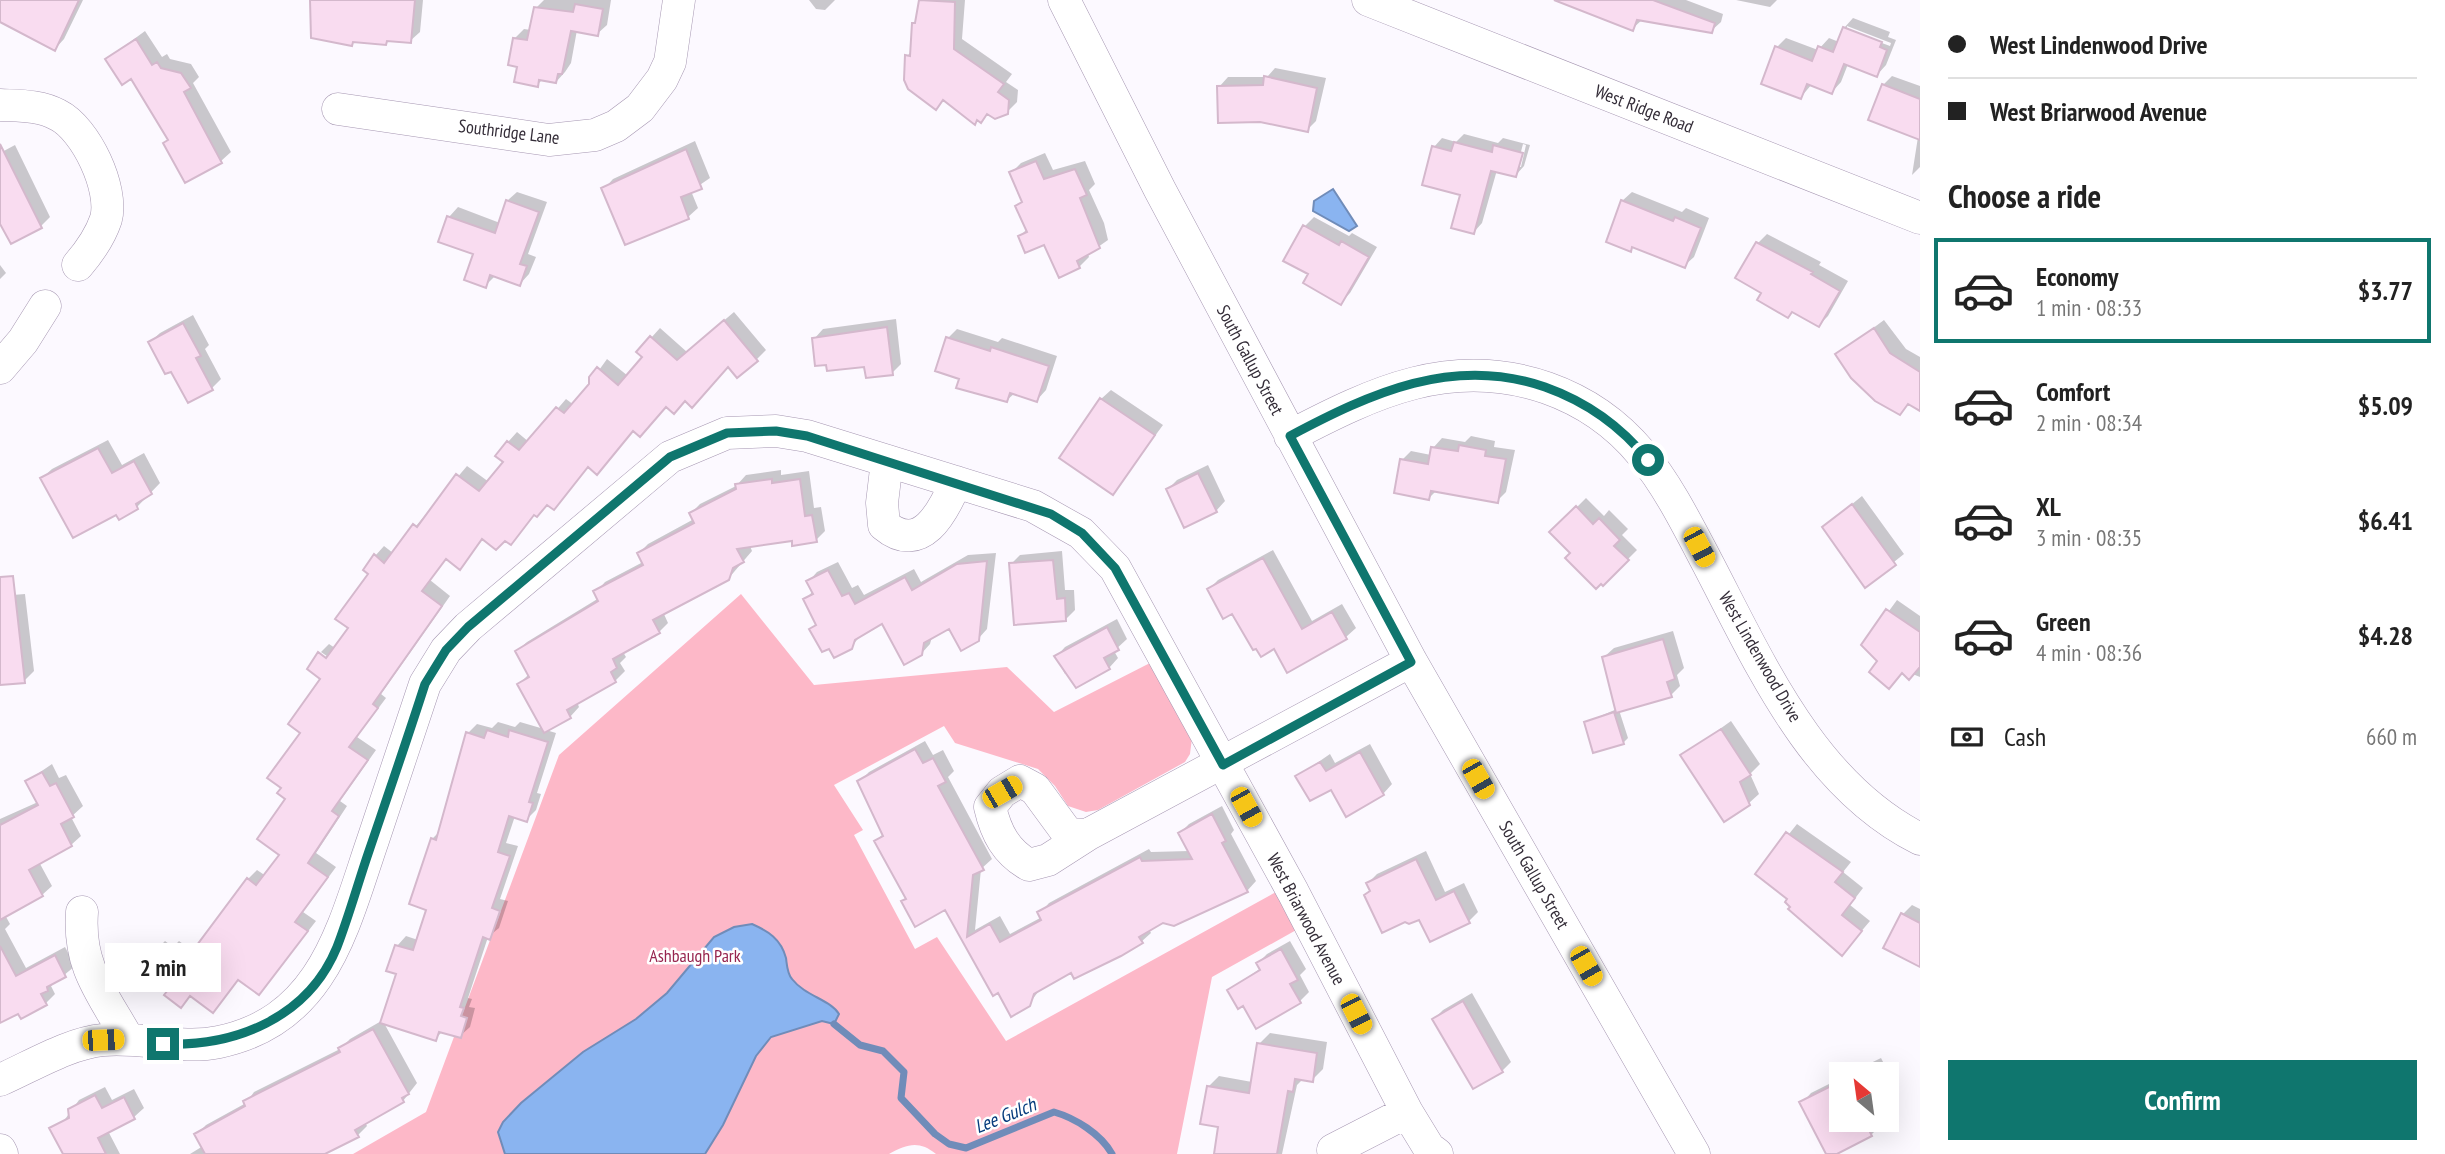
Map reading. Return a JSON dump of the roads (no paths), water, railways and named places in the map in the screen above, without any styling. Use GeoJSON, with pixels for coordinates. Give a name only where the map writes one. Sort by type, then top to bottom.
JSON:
{"type":"FeatureCollection","features":[{"type":"Feature","properties":{"kind":"street","name":"Southridge Lane"},"geometry":{"type":"LineString","coordinates":[[338,109],[549,140],[595,135],[616,126],[640,108],[662,79],[670,62],[680,0]]}},
{"type":"Feature","properties":{"kind":"street","name":"South Gallup Street"},"geometry":{"type":"LineString","coordinates":[[1065,0],[1160,190],[1411,662],[1694,1154]]}},
{"type":"Feature","properties":{"kind":"street","name":"West Ridge Road"},"geometry":{"type":"LineString","coordinates":[[1368,0],[1920,218]]}},
{"type":"Feature","properties":{"kind":"street"},"geometry":{"type":"LineString","coordinates":[[0,105],[40,108],[61,116],[96,161],[108,203],[106,218],[95,245],[78,265]]}},
{"type":"Feature","properties":{"kind":"street"},"geometry":{"type":"LineString","coordinates":[[0,368],[23,341],[45,306]]}},
{"type":"Feature","properties":{"kind":"street","name":"West Lindenwood Drive"},"geometry":{"type":"LineString","coordinates":[[1290,436],[1370,398],[1420,382],[1463,373],[1520,378],[1562,393],[1597,411],[1634,442],[1664,482],[1773,684],[1827,765],[1865,802],[1920,839]]}},
{"type":"Feature","properties":{"kind":"street","name":"West Briarwood Avenue"},"geometry":{"type":"LineString","coordinates":[[0,1080],[88,1042],[128,1039],[187,1045],[234,1039],[269,1023],[307,992],[336,949],[425,684],[446,650],[468,627],[670,457],[727,433],[776,431],[807,436],[1051,514],[1082,533],[1100,551],[1115,568],[1293,892],[1406,1112],[1429,1148],[1437,1154]]}},
{"type":"Feature","properties":{"kind":"street"},"geometry":{"type":"LineString","coordinates":[[887,461],[882,503],[884,525],[892,532],[910,536],[926,530],[943,513],[956,482]]}},
{"type":"Feature","properties":{"kind":"street"},"geometry":{"type":"LineString","coordinates":[[1087,835],[1223,765],[1411,662]]}},
{"type":"Feature","properties":{"kind":"street"},"geometry":{"type":"LineString","coordinates":[[82,912],[80,939],[83,956],[128,1039]]}},
{"type":"Feature","properties":{"kind":"street"},"geometry":{"type":"LineString","coordinates":[[1333,1150],[1406,1112]]}},
{"type":"Feature","properties":{"kind":"water"},"geometry":{"type":"Polygon","coordinates":[[[1333,189],[1357,226],[1349,231],[1313,211],[1314,201],[1333,189]]]}},
{"type":"Feature","properties":{"kind":"water"},"geometry":{"type":"Polygon","coordinates":[[[752,924],[777,941],[784,951],[789,974],[797,985],[830,1005],[839,1014],[834,1024],[822,1021],[771,1037],[756,1056],[723,1125],[705,1154],[505,1154],[498,1132],[503,1122],[521,1103],[583,1052],[636,1019],[667,993],[714,937],[734,927],[752,924]]]}},
{"type":"Feature","properties":{"kind":"waterway","name":"Lee Gulch"},"geometry":{"type":"LineString","coordinates":[[834,1024],[860,1045],[883,1051],[904,1072],[901,1098],[935,1134],[949,1144],[966,1148],[1054,1112],[1087,1128],[1112,1154]]}},
{"type":"Feature","properties":{"kind":"park label","name":"Ashbaugh Park"},"geometry":{"type":"Point","coordinates":[695,956]}}]}
